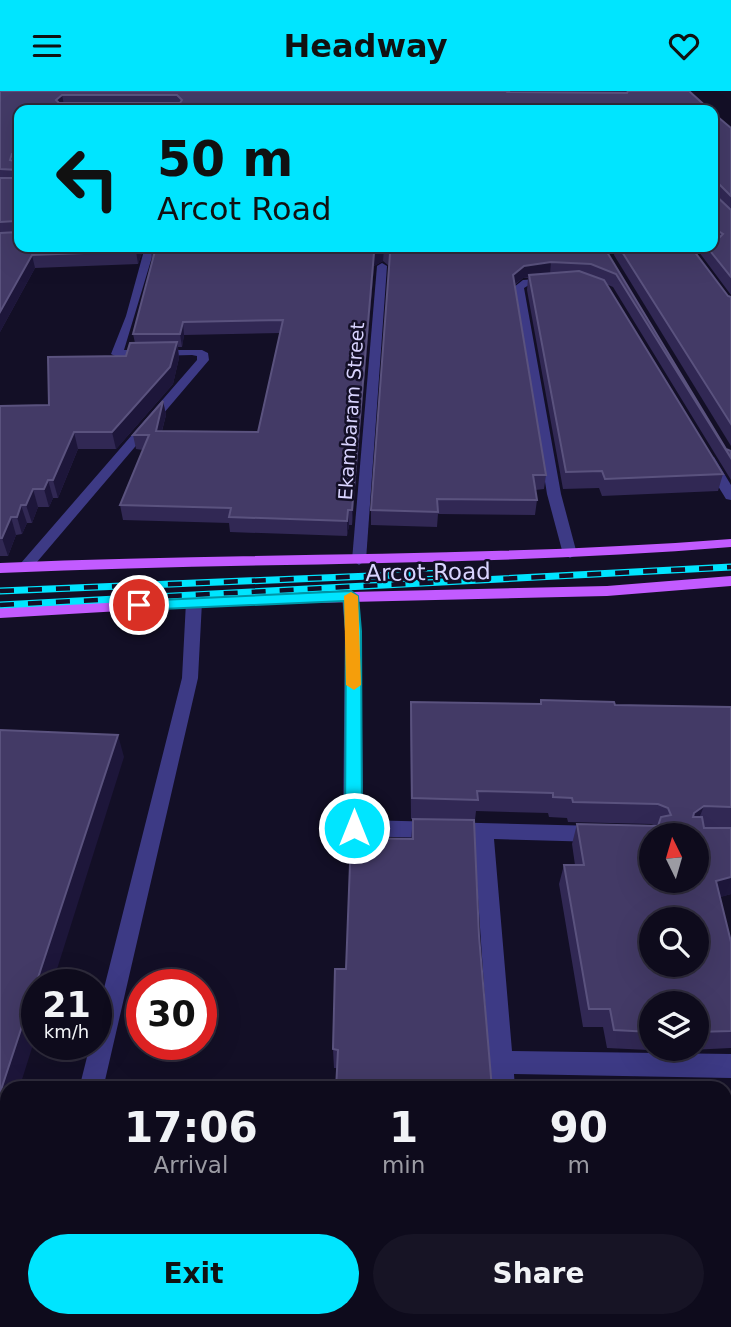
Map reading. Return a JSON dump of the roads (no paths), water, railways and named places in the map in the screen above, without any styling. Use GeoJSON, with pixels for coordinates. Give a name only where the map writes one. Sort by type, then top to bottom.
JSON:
{"type":"FeatureCollection","features":[{"type":"Feature","properties":{"kind":"main road","name":"Arcot Road"},"geometry":{"type":"LineString","coordinates":[[0,568],[255,559],[359,560],[570,554],[731,543]]}},
{"type":"Feature","properties":{"kind":"main road","name":"Arcot Road"},"geometry":{"type":"LineString","coordinates":[[0,613],[351,596],[607,591],[731,580]]}},
{"type":"Feature","properties":{"kind":"street"},"geometry":{"type":"LineString","coordinates":[[26,566],[203,360],[202,353],[192,352],[117,353],[152,252]]}},
{"type":"Feature","properties":{"kind":"street"},"geometry":{"type":"LineString","coordinates":[[606,255],[628,252]]}},
{"type":"Feature","properties":{"kind":"street"},"geometry":{"type":"LineString","coordinates":[[690,252],[694,257]]}},
{"type":"Feature","properties":{"kind":"street","name":"Ekambaram Street"},"geometry":{"type":"LineString","coordinates":[[359,560],[382,266]]}},
{"type":"Feature","properties":{"kind":"street"},"geometry":{"type":"LineString","coordinates":[[559,281],[533,281],[519,287],[554,493],[570,554]]}},
{"type":"Feature","properties":{"kind":"street"},"geometry":{"type":"LineString","coordinates":[[703,450],[731,496]]}},
{"type":"Feature","properties":{"kind":"street"},"geometry":{"type":"LineString","coordinates":[[351,596],[354,631],[354,828],[612,834]]}},
{"type":"Feature","properties":{"kind":"street"},"geometry":{"type":"LineString","coordinates":[[93,1081],[190,678],[194,602]]}},
{"type":"Feature","properties":{"kind":"street"},"geometry":{"type":"LineString","coordinates":[[483,831],[503,1081]]}},
{"type":"Feature","properties":{"kind":"street"},"geometry":{"type":"LineString","coordinates":[[502,1062],[731,1066]]}},
{"type":"Feature","properties":{"kind":"railway"},"geometry":{"type":"LineString","coordinates":[[0,605],[731,567]]}},
{"type":"Feature","properties":{"kind":"railway"},"geometry":{"type":"LineString","coordinates":[[0,591],[444,573]]}}]}
